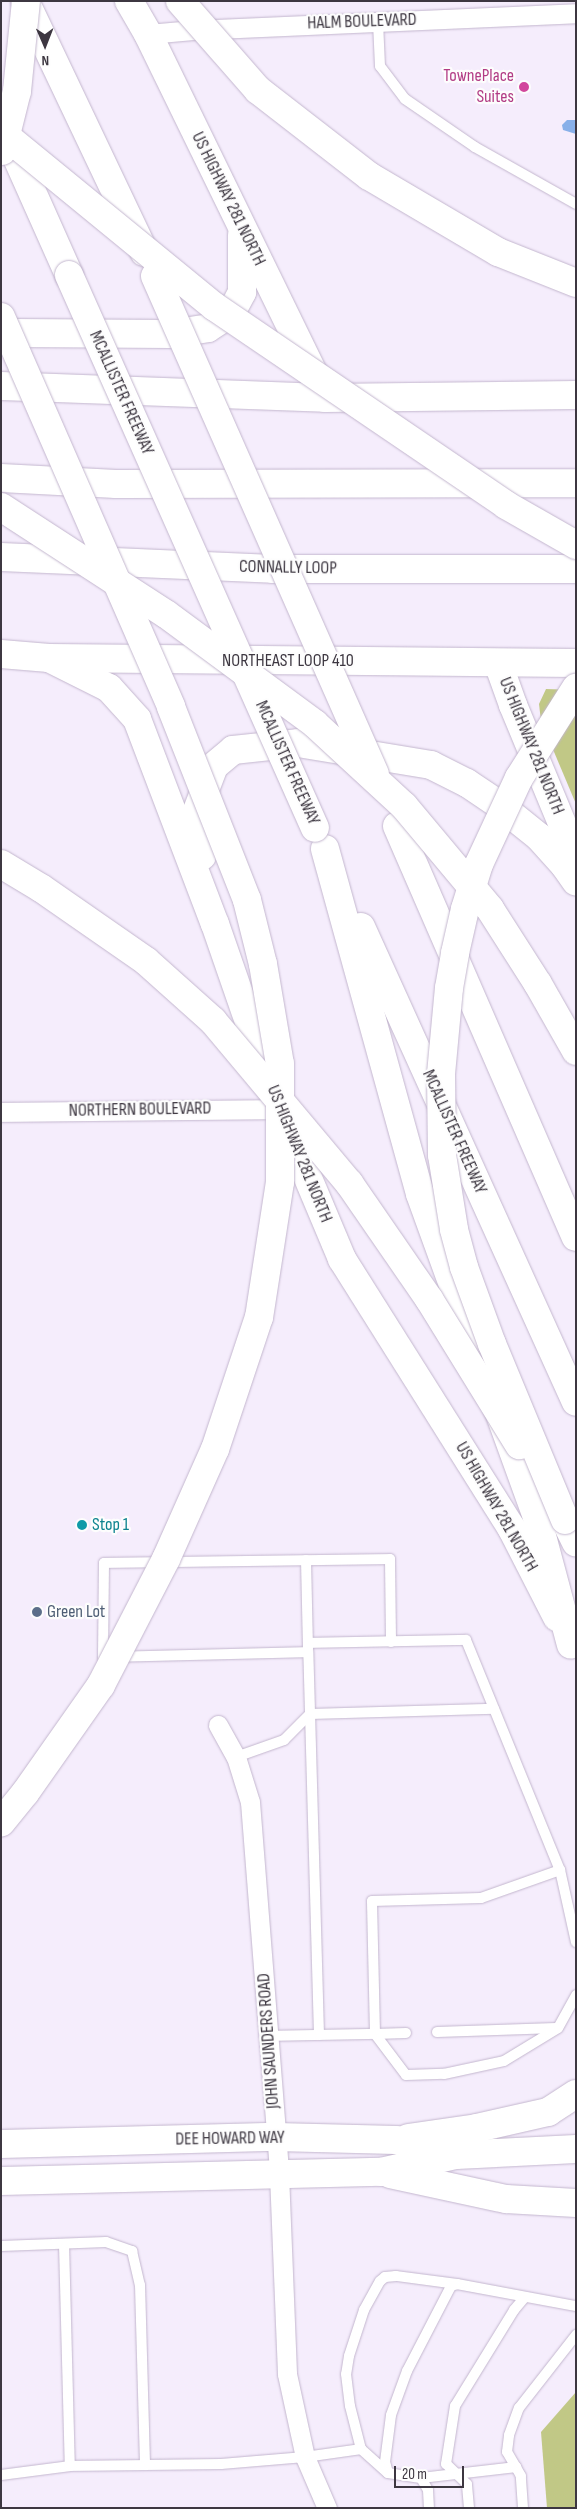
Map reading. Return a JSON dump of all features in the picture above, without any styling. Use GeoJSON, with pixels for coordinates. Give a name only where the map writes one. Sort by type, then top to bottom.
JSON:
{"type":"FeatureCollection","features":[{"type":"Feature","properties":{"kind":"main road"},"geometry":{"type":"LineString","coordinates":[[1,155],[17,91],[25,1]]}},
{"type":"Feature","properties":{"kind":"main road"},"geometry":{"type":"LineString","coordinates":[[25,1],[156,276],[576,1237]]}},
{"type":"Feature","properties":{"kind":"main road","name":"US HIGHWAY 281 NORTH"},"geometry":{"type":"LineString","coordinates":[[129,1],[148,34],[325,398]]}},
{"type":"Feature","properties":{"kind":"main road"},"geometry":{"type":"LineString","coordinates":[[180,1],[258,90],[368,176],[498,252],[576,283]]}},
{"type":"Feature","properties":{"kind":"main road","name":"MCALLISTER FREEWAY"},"geometry":{"type":"LineString","coordinates":[[1,123],[320,838],[576,1402]]}},
{"type":"Feature","properties":{"kind":"main road"},"geometry":{"type":"LineString","coordinates":[[1,132],[215,307],[506,505],[576,545]]}},
{"type":"Feature","properties":{"kind":"main road"},"geometry":{"type":"LineString","coordinates":[[1,331],[14,333],[171,334],[208,328],[231,314],[242,292],[242,226]]}},
{"type":"Feature","properties":{"kind":"main road"},"geometry":{"type":"LineString","coordinates":[[1,317],[171,707],[247,900],[264,964],[280,1064],[280,1172],[259,1317],[215,1449],[166,1559],[101,1684],[25,1793],[1,1823]]}},
{"type":"Feature","properties":{"kind":"main road"},"geometry":{"type":"LineString","coordinates":[[1,386],[325,398],[576,395]]}},
{"type":"Feature","properties":{"kind":"main road"},"geometry":{"type":"LineString","coordinates":[[1,478],[116,484],[576,484]]}},
{"type":"Feature","properties":{"kind":"main road"},"geometry":{"type":"LineString","coordinates":[[1,507],[166,614],[315,724],[404,806],[490,909],[538,984],[576,1051]]}},
{"type":"Feature","properties":{"kind":"main road","name":"CONNALLY LOOP"},"geometry":{"type":"LineString","coordinates":[[1,557],[273,569],[576,569]]}},
{"type":"Feature","properties":{"kind":"main road","name":"NORTHEAST LOOP 410"},"geometry":{"type":"LineString","coordinates":[[1,654],[49,658],[576,663]]}},
{"type":"Feature","properties":{"kind":"main road","name":"US HIGHWAY 281 NORTH"},"geometry":{"type":"LineString","coordinates":[[49,658],[109,688],[137,719],[215,924],[279,1109],[342,1259],[512,1529],[573,1650]]}},
{"type":"Feature","properties":{"kind":"main road","name":"US HIGHWAY 281 NORTH"},"geometry":{"type":"LineString","coordinates":[[498,662],[513,705],[576,857]]}},
{"type":"Feature","properties":{"kind":"main road"},"geometry":{"type":"LineString","coordinates":[[570,1532],[492,1344],[464,1268],[454,1229],[442,1155],[440,1074],[449,988],[455,952],[465,909],[479,864],[519,778],[576,688]]}},
{"type":"Feature","properties":{"kind":"main road"},"geometry":{"type":"LineString","coordinates":[[215,924],[195,816],[214,766],[233,750],[298,743],[431,765],[466,782],[498,804],[539,838],[565,866],[576,882]]}},
{"type":"Feature","properties":{"kind":"main road"},"geometry":{"type":"LineString","coordinates":[[320,838],[420,1194],[537,1517],[573,1650]]}},
{"type":"Feature","properties":{"kind":"main road"},"geometry":{"type":"LineString","coordinates":[[1,864],[41,888],[146,961],[213,1021],[349,1183],[429,1299],[570,1532]]}},
{"type":"Feature","properties":{"kind":"main road"},"geometry":{"type":"LineString","coordinates":[[396,2140],[477,2128],[548,2112],[576,2094]]}},
{"type":"Feature","properties":{"kind":"main road","name":"DEE HOWARD WAY"},"geometry":{"type":"LineString","coordinates":[[1,2144],[276,2138],[396,2140],[456,2155]]}},
{"type":"Feature","properties":{"kind":"main road","name":"DEE HOWARD WAY"},"geometry":{"type":"LineString","coordinates":[[1,2181],[381,2172],[456,2155],[576,2148]]}},
{"type":"Feature","properties":{"kind":"main road"},"geometry":{"type":"LineString","coordinates":[[381,2172],[506,2199],[576,2203]]}},
{"type":"Feature","properties":{"kind":"street","name":"HALM BOULEVARD"},"geometry":{"type":"LineString","coordinates":[[148,34],[193,30],[576,13]]}},
{"type":"Feature","properties":{"kind":"street","name":"NORTHERN BOULEVARD"},"geometry":{"type":"LineString","coordinates":[[1,1112],[279,1109]]}},
{"type":"Feature","properties":{"kind":"street","name":"JOHN SAUNDERS ROAD"},"geometry":{"type":"LineString","coordinates":[[218,1725],[236,1758],[250,1802],[280,2174],[287,2374],[305,2457],[327,2508]]}},
{"type":"Feature","properties":{"kind":"lane"},"geometry":{"type":"LineString","coordinates":[[378,22],[380,66],[405,99],[475,147],[576,204]]}},
{"type":"Feature","properties":{"kind":"lane"},"geometry":{"type":"LineString","coordinates":[[391,1642],[390,1559],[104,1563],[104,1657],[308,1648],[391,1642],[466,1640],[560,1870],[576,1942]]}},
{"type":"Feature","properties":{"kind":"lane"},"geometry":{"type":"LineString","coordinates":[[306,1560],[319,2035]]}},
{"type":"Feature","properties":{"kind":"lane"},"geometry":{"type":"LineString","coordinates":[[236,1758],[284,1740],[310,1714],[494,1709]]}},
{"type":"Feature","properties":{"kind":"lane"},"geometry":{"type":"LineString","coordinates":[[560,1870],[481,1898],[372,1901],[375,2034],[406,2075],[444,2074],[504,2061],[558,2028],[576,1995]]}},
{"type":"Feature","properties":{"kind":"lane"},"geometry":{"type":"LineString","coordinates":[[437,2032],[558,2028]]}},
{"type":"Feature","properties":{"kind":"lane"},"geometry":{"type":"LineString","coordinates":[[269,2036],[406,2032]]}},
{"type":"Feature","properties":{"kind":"lane"},"geometry":{"type":"LineString","coordinates":[[1,2246],[106,2242],[132,2251],[140,2285],[145,2465]]}},
{"type":"Feature","properties":{"kind":"lane"},"geometry":{"type":"LineString","coordinates":[[64,2244],[70,2466]]}},
{"type":"Feature","properties":{"kind":"lane"},"geometry":{"type":"LineString","coordinates":[[516,2467],[421,2478],[388,2473],[361,2449],[350,2406],[346,2374],[349,2356],[364,2310],[380,2281],[385,2277],[396,2276],[457,2284],[576,2306]]}},
{"type":"Feature","properties":{"kind":"lane"},"geometry":{"type":"LineString","coordinates":[[388,2473],[385,2462],[391,2415],[407,2371],[446,2296],[452,2286],[457,2284]]}},
{"type":"Feature","properties":{"kind":"lane"},"geometry":{"type":"LineString","coordinates":[[469,2508],[467,2484],[446,2464],[454,2406],[514,2310],[525,2298]]}},
{"type":"Feature","properties":{"kind":"lane"},"geometry":{"type":"LineString","coordinates":[[523,2508],[521,2476],[507,2452],[509,2435],[520,2408],[576,2335]]}},
{"type":"Feature","properties":{"kind":"lane"},"geometry":{"type":"LineString","coordinates":[[1,2475],[70,2466],[221,2464],[305,2457],[361,2449]]}},
{"type":"Feature","properties":{"kind":"lane"},"geometry":{"type":"LineString","coordinates":[[421,2478],[428,2490],[429,2508]]}},
{"type":"Feature","properties":{"kind":"green space"},"geometry":{"type":"Polygon","coordinates":[[[546,689],[576,690],[576,804],[541,721],[539,704],[546,689]]]}},
{"type":"Feature","properties":{"kind":"green space"},"geometry":{"type":"Polygon","coordinates":[[[576,2392],[576,2508],[547,2508],[541,2432],[576,2392]]]}},
{"type":"Feature","properties":{"kind":"water"},"geometry":{"type":"Polygon","coordinates":[[[567,120],[576,120],[576,134],[563,130],[562,125],[567,120]]]}},
{"type":"Feature","properties":{"kind":"place","name":"TownePlace Suites"},"geometry":{"type":"Point","coordinates":[524,87]}},
{"type":"Feature","properties":{"kind":"place","name":"Stop 1"},"geometry":{"type":"Point","coordinates":[82,1525]}},
{"type":"Feature","properties":{"kind":"place","name":"Green Lot"},"geometry":{"type":"Point","coordinates":[37,1612]}}]}
